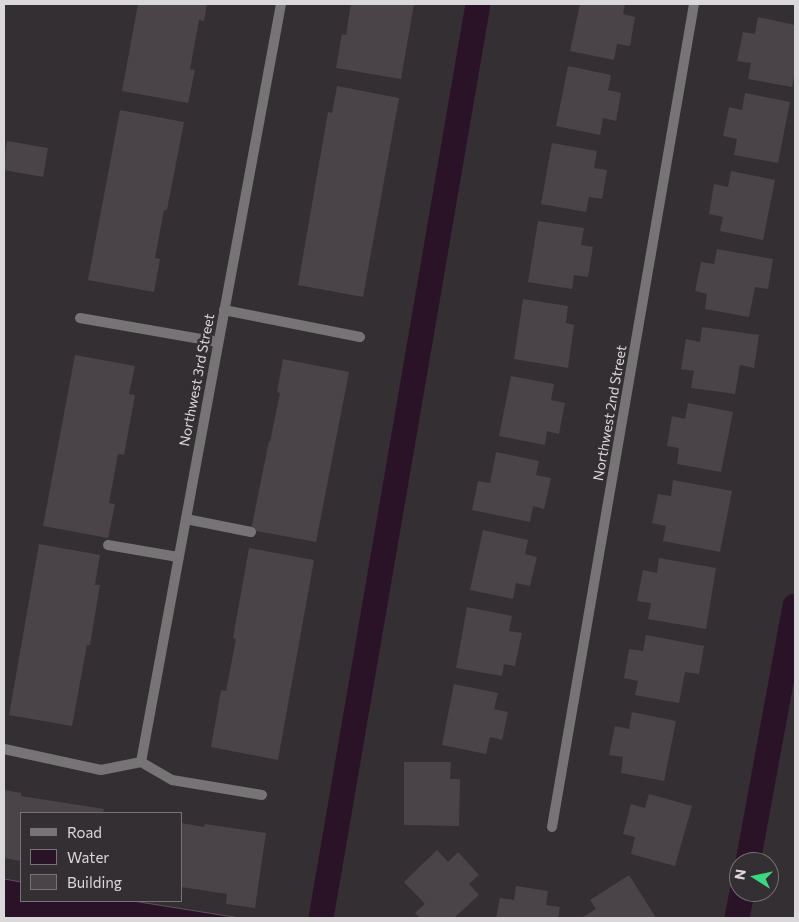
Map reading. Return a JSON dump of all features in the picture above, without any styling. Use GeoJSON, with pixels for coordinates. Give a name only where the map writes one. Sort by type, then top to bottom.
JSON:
{"type":"FeatureCollection","features":[{"type":"Feature","properties":{"kind":"street","name":"Northwest 3rd Street"},"geometry":{"type":"LineString","coordinates":[[141,762],[281,4]]}},
{"type":"Feature","properties":{"kind":"street","name":"Northwest 2nd Street"},"geometry":{"type":"LineString","coordinates":[[552,827],[694,4]]}},
{"type":"Feature","properties":{"kind":"street"},"geometry":{"type":"LineString","coordinates":[[224,310],[360,337]]}},
{"type":"Feature","properties":{"kind":"street"},"geometry":{"type":"LineString","coordinates":[[80,318],[218,342]]}},
{"type":"Feature","properties":{"kind":"street"},"geometry":{"type":"LineString","coordinates":[[186,519],[251,532]]}},
{"type":"Feature","properties":{"kind":"street"},"geometry":{"type":"LineString","coordinates":[[108,545],[178,557]]}},
{"type":"Feature","properties":{"kind":"street"},"geometry":{"type":"LineString","coordinates":[[4,749],[101,770],[141,762],[172,780],[262,795]]}},
{"type":"Feature","properties":{"kind":"water"},"geometry":{"type":"Polygon","coordinates":[[[4,879],[20,882],[20,902],[139,902],[240,918],[4,918],[4,879]]]}},
{"type":"Feature","properties":{"kind":"building"},"geometry":{"type":"Polygon","coordinates":[[[138,4],[207,4],[204,21],[199,20],[190,69],[195,70],[188,103],[122,91],[138,4]]]}},
{"type":"Feature","properties":{"kind":"building"},"geometry":{"type":"Polygon","coordinates":[[[351,4],[414,4],[401,79],[336,68],[342,34],[346,35],[351,4]]]}},
{"type":"Feature","properties":{"kind":"building"},"geometry":{"type":"Polygon","coordinates":[[[580,4],[625,4],[623,14],[635,17],[630,46],[617,44],[614,60],[570,51],[580,4]]]}},
{"type":"Feature","properties":{"kind":"building"},"geometry":{"type":"Polygon","coordinates":[[[758,17],[795,25],[795,71],[792,87],[748,79],[751,63],[737,61],[743,32],[755,34],[758,17]]]}},
{"type":"Feature","properties":{"kind":"building"},"geometry":{"type":"Polygon","coordinates":[[[568,66],[611,75],[608,90],[621,93],[616,121],[603,118],[600,135],[556,126],[568,66]]]}},
{"type":"Feature","properties":{"kind":"building"},"geometry":{"type":"Polygon","coordinates":[[[337,86],[399,98],[363,297],[298,285],[328,112],[332,113],[337,86]]]}},
{"type":"Feature","properties":{"kind":"building"},"geometry":{"type":"Polygon","coordinates":[[[745,93],[790,102],[778,163],[734,155],[737,139],[723,136],[729,107],[742,110],[745,93]]]}},
{"type":"Feature","properties":{"kind":"building"},"geometry":{"type":"Polygon","coordinates":[[[120,110],[184,122],[167,210],[164,210],[155,258],[160,259],[154,292],[88,280],[120,110]]]}},
{"type":"Feature","properties":{"kind":"building"},"geometry":{"type":"Polygon","coordinates":[[[7,141],[48,148],[43,177],[4,170],[7,141]]]}},
{"type":"Feature","properties":{"kind":"building"},"geometry":{"type":"Polygon","coordinates":[[[552,143],[597,151],[594,168],[607,170],[602,199],[589,197],[586,212],[541,204],[552,143]]]}},
{"type":"Feature","properties":{"kind":"building"},"geometry":{"type":"Polygon","coordinates":[[[731,171],[775,180],[763,240],[720,231],[723,217],[709,214],[714,184],[728,187],[731,171]]]}},
{"type":"Feature","properties":{"kind":"building"},"geometry":{"type":"Polygon","coordinates":[[[538,221],[584,228],[581,245],[593,247],[588,277],[574,275],[572,289],[528,282],[538,221]]]}},
{"type":"Feature","properties":{"kind":"building"},"geometry":{"type":"Polygon","coordinates":[[[717,249],[773,259],[768,289],[755,287],[749,317],[705,309],[707,294],[695,291],[701,262],[714,264],[717,249]]]}},
{"type":"Feature","properties":{"kind":"building"},"geometry":{"type":"Polygon","coordinates":[[[523,299],[568,306],[566,323],[574,325],[568,368],[514,359],[523,299]]]}},
{"type":"Feature","properties":{"kind":"building"},"geometry":{"type":"Polygon","coordinates":[[[702,327],[759,335],[754,368],[740,365],[735,394],[691,388],[694,371],[681,369],[686,339],[700,342],[702,327]]]}},
{"type":"Feature","properties":{"kind":"building"},"geometry":{"type":"Polygon","coordinates":[[[75,355],[135,366],[129,394],[135,395],[124,455],[118,454],[109,503],[115,504],[108,538],[43,526],[75,355]]]}},
{"type":"Feature","properties":{"kind":"building"},"geometry":{"type":"Polygon","coordinates":[[[283,359],[349,372],[316,542],[251,530],[280,393],[277,392],[283,359]]]}},
{"type":"Feature","properties":{"kind":"building"},"geometry":{"type":"Polygon","coordinates":[[[511,376],[554,384],[551,400],[565,403],[559,434],[547,431],[545,445],[499,436],[511,376]]]}},
{"type":"Feature","properties":{"kind":"building"},"geometry":{"type":"Polygon","coordinates":[[[688,403],[733,412],[721,472],[677,464],[679,448],[667,446],[672,416],[685,419],[688,403]]]}},
{"type":"Feature","properties":{"kind":"building"},"geometry":{"type":"Polygon","coordinates":[[[496,452],[539,461],[536,475],[551,478],[544,509],[533,506],[530,522],[472,510],[478,481],[490,483],[496,452]]]}},
{"type":"Feature","properties":{"kind":"building"},"geometry":{"type":"Polygon","coordinates":[[[673,480],[732,491],[720,552],[663,541],[666,526],[652,523],[658,494],[671,496],[673,480]]]}},
{"type":"Feature","properties":{"kind":"building"},"geometry":{"type":"Polygon","coordinates":[[[483,530],[528,540],[525,554],[537,557],[530,586],[516,583],[513,599],[470,590],[483,530]]]}},
{"type":"Feature","properties":{"kind":"building"},"geometry":{"type":"Polygon","coordinates":[[[39,544],[100,555],[95,585],[100,585],[90,645],[87,645],[72,726],[9,715],[39,544]]]}},
{"type":"Feature","properties":{"kind":"building"},"geometry":{"type":"Polygon","coordinates":[[[249,548],[314,560],[278,760],[211,747],[221,690],[226,691],[236,639],[233,638],[249,548]]]}},
{"type":"Feature","properties":{"kind":"building"},"geometry":{"type":"Polygon","coordinates":[[[659,558],[716,568],[706,629],[648,619],[651,603],[637,601],[643,570],[657,573],[659,558]]]}},
{"type":"Feature","properties":{"kind":"building"},"geometry":{"type":"Polygon","coordinates":[[[467,607],[512,616],[509,631],[522,633],[515,666],[504,664],[502,676],[456,668],[467,607]]]}},
{"type":"Feature","properties":{"kind":"building"},"geometry":{"type":"Polygon","coordinates":[[[646,635],[704,646],[699,674],[685,672],[679,703],[635,695],[638,681],[624,678],[629,649],[643,651],[646,635]]]}},
{"type":"Feature","properties":{"kind":"building"},"geometry":{"type":"Polygon","coordinates":[[[454,684],[498,693],[494,709],[508,712],[502,740],[490,737],[486,754],[442,745],[454,684]]]}},
{"type":"Feature","properties":{"kind":"building"},"geometry":{"type":"Polygon","coordinates":[[[632,712],[676,721],[664,781],[621,773],[623,757],[609,755],[615,726],[629,729],[632,712]]]}},
{"type":"Feature","properties":{"kind":"building"},"geometry":{"type":"Polygon","coordinates":[[[404,762],[451,762],[450,779],[460,779],[459,826],[404,825],[404,762]]]}},
{"type":"Feature","properties":{"kind":"building"},"geometry":{"type":"Polygon","coordinates":[[[4,790],[21,793],[21,796],[104,809],[103,812],[20,812],[20,861],[4,858],[4,790]]]}},
{"type":"Feature","properties":{"kind":"building"},"geometry":{"type":"Polygon","coordinates":[[[649,794],[692,806],[675,866],[631,854],[635,837],[623,834],[631,804],[645,808],[649,794]]]}},
{"type":"Feature","properties":{"kind":"building"},"geometry":{"type":"Polygon","coordinates":[[[182,823],[204,827],[205,824],[266,833],[255,908],[226,904],[227,894],[182,887],[182,823]]]}},
{"type":"Feature","properties":{"kind":"building"},"geometry":{"type":"Polygon","coordinates":[[[437,850],[448,862],[458,852],[479,875],[469,884],[479,895],[454,918],[420,918],[415,913],[425,904],[404,882],[437,850]]]}},
{"type":"Feature","properties":{"kind":"building"},"geometry":{"type":"Polygon","coordinates":[[[629,875],[656,918],[583,917],[596,909],[590,900],[629,875]]]}},
{"type":"Feature","properties":{"kind":"building"},"geometry":{"type":"Polygon","coordinates":[[[516,886],[548,891],[546,905],[560,907],[558,918],[496,918],[500,898],[514,900],[516,886]]]}},
{"type":"Feature","properties":{"kind":"waterway"},"geometry":{"type":"LineString","coordinates":[[321,918],[478,4]]}},
{"type":"Feature","properties":{"kind":"waterway"},"geometry":{"type":"LineString","coordinates":[[750,852],[795,606]]}},
{"type":"Feature","properties":{"kind":"waterway"},"geometry":{"type":"LineString","coordinates":[[737,918],[740,902]]}}]}
